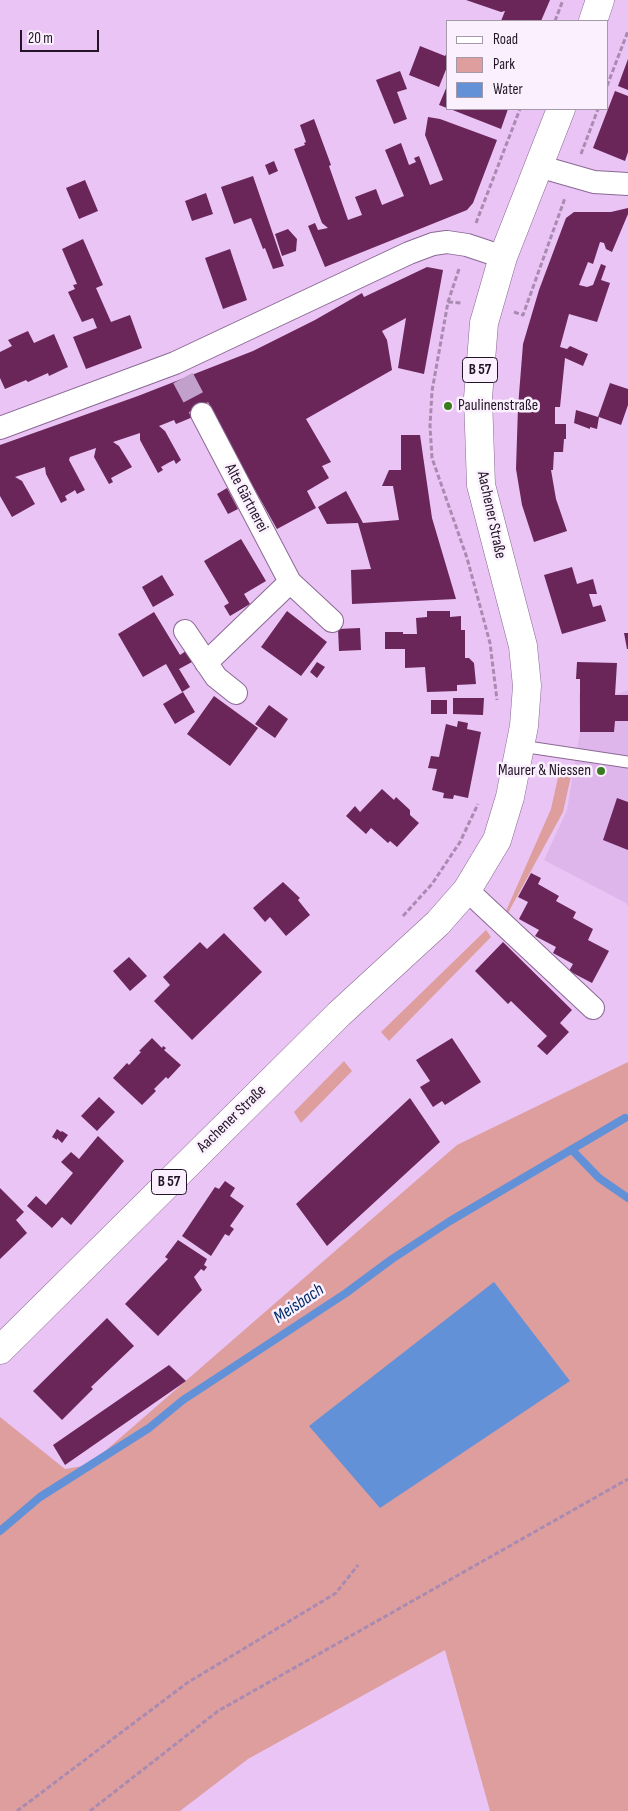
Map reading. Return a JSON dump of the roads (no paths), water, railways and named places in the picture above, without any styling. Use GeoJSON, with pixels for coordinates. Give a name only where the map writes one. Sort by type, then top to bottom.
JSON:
{"type":"FeatureCollection","features":[{"type":"Feature","properties":{"kind":"main road"},"geometry":{"type":"LineString","coordinates":[[593,20],[600,0]]}},
{"type":"Feature","properties":{"kind":"main road","name":"Aachener Straße"},"geometry":{"type":"LineString","coordinates":[[0,1350],[339,1014],[438,923],[467,890],[497,840],[510,797],[521,746],[527,686],[523,646],[482,485],[478,404],[484,322],[503,257],[561,110]]}},
{"type":"Feature","properties":{"kind":"street"},"geometry":{"type":"LineString","coordinates":[[538,166],[594,182],[628,184]]}},
{"type":"Feature","properties":{"kind":"street"},"geometry":{"type":"LineString","coordinates":[[0,428],[179,371],[409,253],[433,244],[447,242],[467,245],[503,257]]}},
{"type":"Feature","properties":{"kind":"street","name":"Alte Gärtnerei"},"geometry":{"type":"LineString","coordinates":[[202,414],[290,582],[332,621]]}},
{"type":"Feature","properties":{"kind":"street"},"geometry":{"type":"LineString","coordinates":[[206,663],[290,582]]}},
{"type":"Feature","properties":{"kind":"street"},"geometry":{"type":"LineString","coordinates":[[185,631],[216,677],[236,693]]}},
{"type":"Feature","properties":{"kind":"street"},"geometry":{"type":"LineString","coordinates":[[467,890],[593,1008]]}},
{"type":"Feature","properties":{"kind":"lane"},"geometry":{"type":"LineString","coordinates":[[521,746],[628,762]]}},
{"type":"Feature","properties":{"kind":"water"},"geometry":{"type":"Polygon","coordinates":[[[494,1282],[570,1381],[380,1508],[309,1426],[494,1282]]]}},
{"type":"Feature","properties":{"kind":"waterway","name":"Meisbach"},"geometry":{"type":"LineString","coordinates":[[0,1531],[40,1497],[149,1428],[183,1400],[346,1293],[392,1259],[450,1221],[625,1118]]}},
{"type":"Feature","properties":{"kind":"waterway"},"geometry":{"type":"LineString","coordinates":[[572,1150],[599,1178],[628,1198]]}},
{"type":"Feature","properties":{"kind":"tunnel"},"geometry":{"type":"LineString","coordinates":[[183,378],[202,414]]}},
{"type":"Feature","properties":{"kind":"place","name":"Paulinenstraße"},"geometry":{"type":"Point","coordinates":[448,406]}},
{"type":"Feature","properties":{"kind":"place","name":"Maurer & Niessen"},"geometry":{"type":"Point","coordinates":[601,771]}}]}
